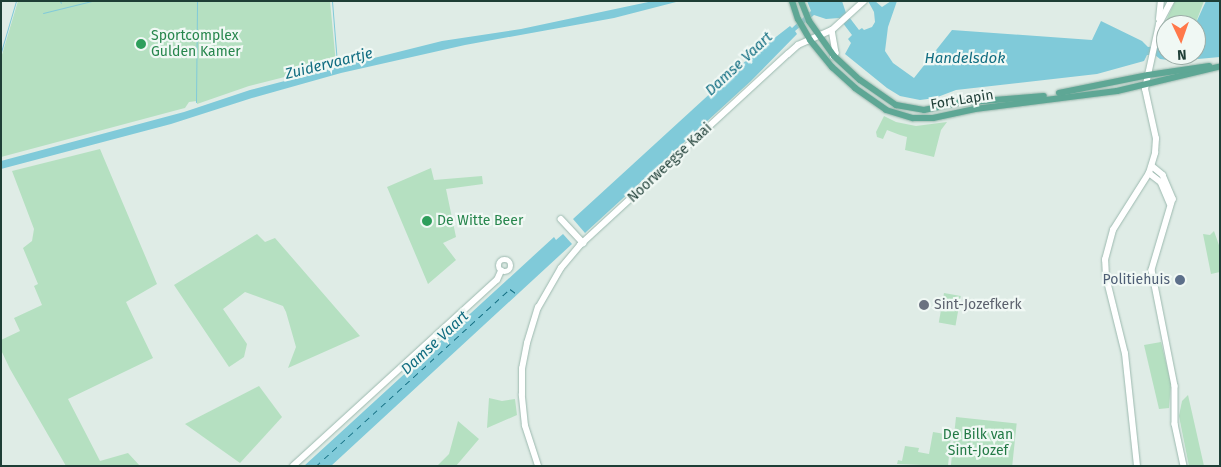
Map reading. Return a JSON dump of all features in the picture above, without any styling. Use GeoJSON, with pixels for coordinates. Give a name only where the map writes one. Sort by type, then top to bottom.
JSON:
{"type":"FeatureCollection","features":[{"type":"Feature","properties":{"kind":"main road","name":"Fort Lapin"},"geometry":{"type":"LineString","coordinates":[[792,1],[800,24],[810,40],[832,67],[855,88],[886,110],[913,118],[932,118],[976,109],[1032,103],[1146,85],[1219,66]]}},
{"type":"Feature","properties":{"kind":"main road","name":"Fort Lapin"},"geometry":{"type":"LineString","coordinates":[[801,1],[807,18],[834,56],[886,99],[912,109],[1040,97],[1148,75],[1219,66]]}},
{"type":"Feature","properties":{"kind":"main road","name":"Noorweegse Kaai"},"geometry":{"type":"LineString","coordinates":[[538,466],[525,426],[522,382],[527,342],[542,299],[560,268],[583,243],[798,45],[832,30],[864,1]]}},
{"type":"Feature","properties":{"kind":"main road"},"geometry":{"type":"LineString","coordinates":[[1160,15],[1161,1]]}},
{"type":"Feature","properties":{"kind":"main road"},"geometry":{"type":"LineString","coordinates":[[1164,15],[1171,1]]}},
{"type":"Feature","properties":{"kind":"main road"},"geometry":{"type":"LineString","coordinates":[[832,30],[836,53],[834,56]]}},
{"type":"Feature","properties":{"kind":"main road"},"geometry":{"type":"LineString","coordinates":[[1137,466],[1125,354],[1106,277],[1105,260],[1110,236],[1149,173],[1156,153],[1156,139],[1146,85],[1156,36]]}},
{"type":"Feature","properties":{"kind":"main road"},"geometry":{"type":"LineString","coordinates":[[1152,166],[1162,175],[1171,199],[1170,210],[1152,265],[1152,277],[1175,386],[1175,424],[1184,466]]}},
{"type":"Feature","properties":{"kind":"main road"},"geometry":{"type":"LineString","coordinates":[[1149,173],[1161,182],[1171,199]]}},
{"type":"Feature","properties":{"kind":"main road"},"geometry":{"type":"LineString","coordinates":[[561,219],[583,243]]}},
{"type":"Feature","properties":{"kind":"main road"},"geometry":{"type":"LineString","coordinates":[[293,466],[497,280],[501,271]]}},
{"type":"Feature","properties":{"kind":"green space","name":"Sportcomplex Gulden Kamer"},"geometry":{"type":"Polygon","coordinates":[[[18,1],[330,1],[336,64],[249,86],[197,104],[197,101],[189,102],[185,108],[1,157],[1,58],[18,1]]]}},
{"type":"Feature","properties":{"kind":"green space"},"geometry":{"type":"Polygon","coordinates":[[[1175,1],[1204,1],[1199,15],[1169,15],[1175,1]]]}},
{"type":"Feature","properties":{"kind":"green space"},"geometry":{"type":"Polygon","coordinates":[[[884,116],[896,122],[916,126],[947,122],[941,130],[934,157],[905,150],[907,137],[887,130],[883,139],[877,137],[876,132],[884,116]]]}},
{"type":"Feature","properties":{"kind":"green space"},"geometry":{"type":"Polygon","coordinates":[[[100,149],[157,284],[126,302],[153,358],[68,399],[100,461],[128,453],[140,466],[66,466],[1,350],[1,340],[20,331],[14,318],[42,305],[34,286],[38,284],[23,248],[32,241],[34,229],[12,171],[100,149]]]}},
{"type":"Feature","properties":{"kind":"green space","name":"De Witte Beer"},"geometry":{"type":"Polygon","coordinates":[[[431,168],[434,180],[482,176],[483,184],[446,189],[456,237],[443,243],[456,260],[428,284],[387,187],[431,168]]]}},
{"type":"Feature","properties":{"kind":"green space"},"geometry":{"type":"Polygon","coordinates":[[[1214,231],[1220,248],[1220,272],[1211,274],[1203,234],[1210,235],[1214,231]]]}},
{"type":"Feature","properties":{"kind":"green space"},"geometry":{"type":"Polygon","coordinates":[[[257,234],[265,242],[275,238],[360,336],[288,368],[296,347],[283,306],[245,292],[223,309],[247,344],[244,357],[229,367],[174,285],[257,234]]]}},
{"type":"Feature","properties":{"kind":"green space"},"geometry":{"type":"Polygon","coordinates":[[[944,293],[961,296],[956,325],[939,323],[944,293]]]}},
{"type":"Feature","properties":{"kind":"green space"},"geometry":{"type":"Polygon","coordinates":[[[1161,342],[1171,383],[1169,408],[1159,409],[1144,345],[1161,342]]]}},
{"type":"Feature","properties":{"kind":"green space"},"geometry":{"type":"Polygon","coordinates":[[[259,386],[282,417],[240,463],[185,424],[259,386]]]}},
{"type":"Feature","properties":{"kind":"green space"},"geometry":{"type":"Polygon","coordinates":[[[1188,395],[1204,466],[1189,466],[1179,416],[1182,401],[1188,395]]]}},
{"type":"Feature","properties":{"kind":"green space"},"geometry":{"type":"Polygon","coordinates":[[[489,398],[502,401],[515,399],[517,415],[487,428],[489,398]]]}},
{"type":"Feature","properties":{"kind":"green space","name":"De Bilk van Sint-Jozef"},"geometry":{"type":"Polygon","coordinates":[[[956,417],[1017,423],[1012,466],[951,466],[956,417]]]}},
{"type":"Feature","properties":{"kind":"green space"},"geometry":{"type":"Polygon","coordinates":[[[458,421],[479,439],[456,466],[437,466],[449,454],[458,421]]]}},
{"type":"Feature","properties":{"kind":"green space"},"geometry":{"type":"Polygon","coordinates":[[[933,432],[951,435],[948,466],[897,464],[898,460],[902,461],[905,446],[919,448],[918,452],[929,454],[933,432]]]}},
{"type":"Feature","properties":{"kind":"water"},"geometry":{"type":"Polygon","coordinates":[[[653,1],[680,1],[614,18],[465,45],[341,73],[252,98],[171,124],[1,169],[1,161],[184,112],[250,90],[346,65],[442,41],[521,29],[653,1]]]}},
{"type":"Feature","properties":{"kind":"water","name":"Handelsdok"},"geometry":{"type":"Polygon","coordinates":[[[807,1],[842,1],[846,13],[859,30],[862,28],[864,30],[872,27],[875,22],[874,12],[868,1],[875,1],[882,7],[891,1],[897,1],[888,27],[885,51],[893,63],[914,78],[952,30],[1092,40],[1101,21],[1142,41],[1148,47],[1156,46],[1156,56],[1147,55],[1144,61],[1097,74],[956,90],[935,98],[920,100],[900,96],[887,88],[845,54],[851,43],[848,39],[852,35],[839,18],[826,19],[814,15],[795,31],[797,34],[751,81],[585,233],[573,219],[750,57],[790,26],[792,28],[811,11],[807,1]]]}},
{"type":"Feature","properties":{"kind":"water","name":"Handelsdok"},"geometry":{"type":"Polygon","coordinates":[[[1206,1],[1220,1],[1220,57],[1206,58],[1206,15],[1200,15],[1206,1]]]}},
{"type":"Feature","properties":{"kind":"water"},"geometry":{"type":"Polygon","coordinates":[[[563,234],[572,244],[331,466],[304,466],[554,237],[556,240],[563,234]]]}},
{"type":"Feature","properties":{"kind":"waterway"},"geometry":{"type":"LineString","coordinates":[[1,52],[16,1]]}},
{"type":"Feature","properties":{"kind":"waterway"},"geometry":{"type":"LineString","coordinates":[[43,13],[92,1]]}},
{"type":"Feature","properties":{"kind":"waterway"},"geometry":{"type":"LineString","coordinates":[[196,102],[197,1]]}},
{"type":"Feature","properties":{"kind":"waterway","name":"Zuidervaartje"},"geometry":{"type":"LineString","coordinates":[[332,1],[337,63]]}},
{"type":"Feature","properties":{"kind":"ferry route"},"geometry":{"type":"LineString","coordinates":[[316,466],[510,289],[517,294]]}},
{"type":"Feature","properties":{"kind":"place","name":"Sportcomplex Gulden Kamer"},"geometry":{"type":"Point","coordinates":[141,44]}},
{"type":"Feature","properties":{"kind":"place","name":"De Witte Beer"},"geometry":{"type":"Point","coordinates":[427,221]}},
{"type":"Feature","properties":{"kind":"place","name":"Politiehuis"},"geometry":{"type":"Point","coordinates":[1180,280]}},
{"type":"Feature","properties":{"kind":"place","name":"Sint-Jozefkerk"},"geometry":{"type":"Point","coordinates":[924,305]}},
{"type":"Feature","properties":{"kind":"water label","name":"Damse Vaart"},"geometry":{"type":"Point","coordinates":[739,64]}},
{"type":"Feature","properties":{"kind":"water label","name":"Damse Vaart"},"geometry":{"type":"Point","coordinates":[435,343]}}]}
